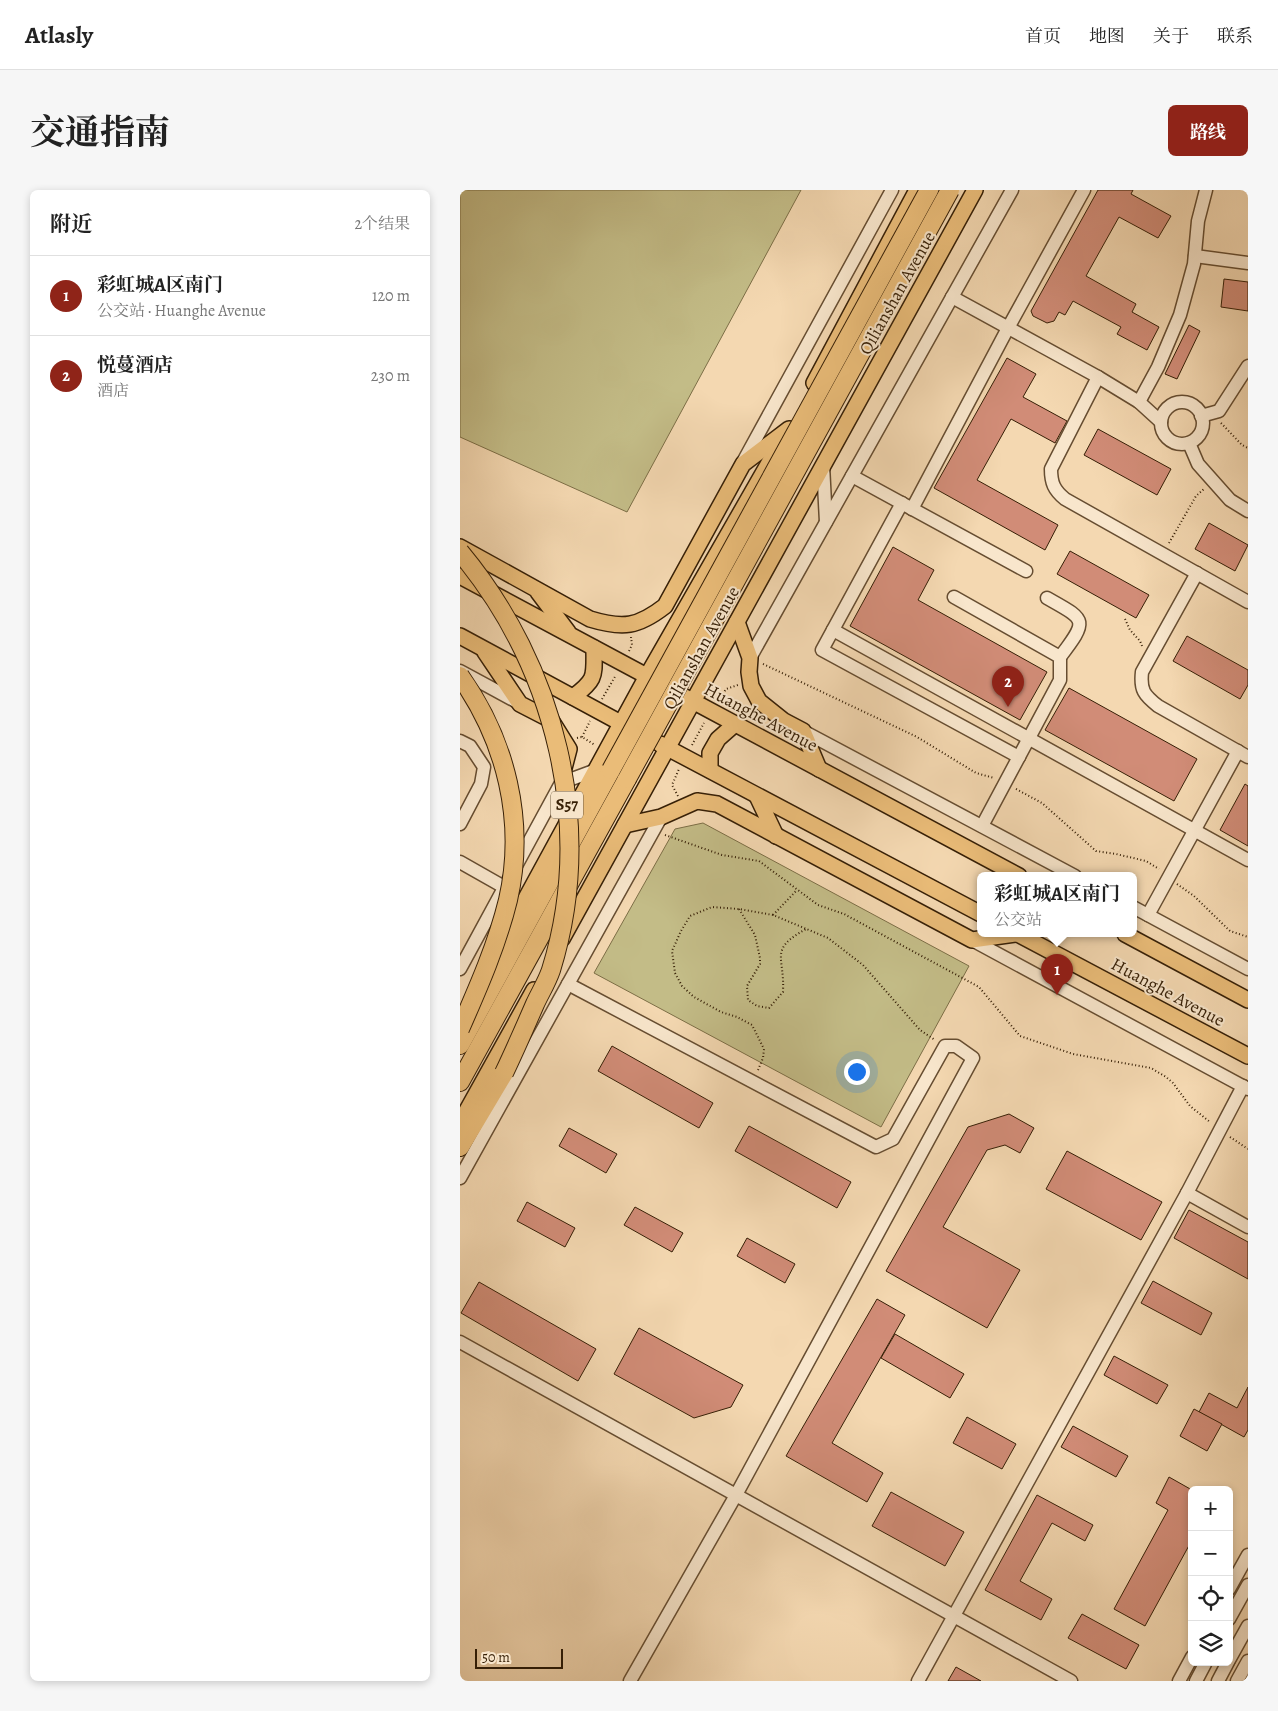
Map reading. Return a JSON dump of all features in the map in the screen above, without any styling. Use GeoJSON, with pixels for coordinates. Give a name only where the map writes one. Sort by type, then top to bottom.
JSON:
{"type":"FeatureCollection","features":[{"type":"Feature","properties":{"kind":"highway"},"geometry":{"type":"LineString","coordinates":[[460,1045],[930,190]]}},
{"type":"Feature","properties":{"kind":"highway"},"geometry":{"type":"LineString","coordinates":[[460,1082],[950,190]]}},
{"type":"Feature","properties":{"kind":"highway","name":"S57"},"geometry":{"type":"LineString","coordinates":[[460,552],[489,589],[504,613],[530,663],[541,690],[563,772],[569,847],[566,898],[557,947],[550,971],[504,1073],[460,1147]]}},
{"type":"Feature","properties":{"kind":"highway"},"geometry":{"type":"LineString","coordinates":[[460,676],[482,709],[499,749],[510,791],[514,835],[512,878],[502,921],[480,983],[460,1029]]}},
{"type":"Feature","properties":{"kind":"main road","name":"Qilianshan Avenue"},"geometry":{"type":"LineString","coordinates":[[460,1018],[648,676],[789,429],[917,190]]}},
{"type":"Feature","properties":{"kind":"main road","name":"Qilianshan Avenue"},"geometry":{"type":"LineString","coordinates":[[460,1123],[975,190]]}},
{"type":"Feature","properties":{"kind":"main road"},"geometry":{"type":"LineString","coordinates":[[460,547],[590,619],[610,625],[630,625],[649,618],[665,606],[742,464],[789,429]]}},
{"type":"Feature","properties":{"kind":"main road","name":"Huanghe Avenue"},"geometry":{"type":"LineString","coordinates":[[460,576],[1011,872]]}},
{"type":"Feature","properties":{"kind":"main road"},"geometry":{"type":"LineString","coordinates":[[535,587],[571,635]]}},
{"type":"Feature","properties":{"kind":"main road"},"geometry":{"type":"LineString","coordinates":[[737,622],[750,658],[750,681],[759,701],[784,721],[804,731],[819,769]]}},
{"type":"Feature","properties":{"kind":"main road"},"geometry":{"type":"LineString","coordinates":[[460,636],[977,912]]}},
{"type":"Feature","properties":{"kind":"main road"},"geometry":{"type":"LineString","coordinates":[[573,697],[589,686],[594,676],[594,648]]}},
{"type":"Feature","properties":{"kind":"main road"},"geometry":{"type":"LineString","coordinates":[[483,649],[520,704],[552,720],[569,748],[560,783]]}},
{"type":"Feature","properties":{"kind":"main road"},"geometry":{"type":"LineString","coordinates":[[710,770],[710,753],[718,739],[735,724]]}},
{"type":"Feature","properties":{"kind":"main road"},"geometry":{"type":"LineString","coordinates":[[757,796],[776,836]]}},
{"type":"Feature","properties":{"kind":"main road"},"geometry":{"type":"LineString","coordinates":[[625,825],[661,817],[697,801],[717,804],[972,940],[994,937]]}},
{"type":"Feature","properties":{"kind":"main road","name":"Huanghe Avenue"},"geometry":{"type":"LineString","coordinates":[[1023,937],[1248,1056]]}},
{"type":"Feature","properties":{"kind":"main road","name":"Huanghe Avenue"},"geometry":{"type":"LineString","coordinates":[[1131,937],[1245,996]]}},
{"type":"Feature","properties":{"kind":"street"},"geometry":{"type":"LineString","coordinates":[[742,464],[892,190]]}},
{"type":"Feature","properties":{"kind":"street"},"geometry":{"type":"LineString","coordinates":[[750,658],[1012,190]]}},
{"type":"Feature","properties":{"kind":"street"},"geometry":{"type":"LineString","coordinates":[[1019,757],[822,650],[907,506],[1084,190]]}},
{"type":"Feature","properties":{"kind":"street"},"geometry":{"type":"LineString","coordinates":[[1139,402],[1158,367],[1180,315],[1195,256],[1198,221],[1206,190]]}},
{"type":"Feature","properties":{"kind":"street"},"geometry":{"type":"LineString","coordinates":[[1195,256],[1248,263]]}},
{"type":"Feature","properties":{"kind":"street"},"geometry":{"type":"LineString","coordinates":[[952,297],[1139,402],[1161,422]]}},
{"type":"Feature","properties":{"kind":"street"},"geometry":{"type":"LineString","coordinates":[[1207,414],[1201,432],[1196,439],[1189,443],[1173,442],[1166,437],[1162,430],[1163,414],[1168,407],[1175,403],[1191,404],[1207,414],[1219,411],[1248,366]]}},
{"type":"Feature","properties":{"kind":"street"},"geometry":{"type":"LineString","coordinates":[[1098,378],[1051,469],[1051,481],[1056,492],[1064,499],[1248,602]]}},
{"type":"Feature","properties":{"kind":"street"},"geometry":{"type":"LineString","coordinates":[[1189,443],[1198,464],[1230,500],[1248,511]]}},
{"type":"Feature","properties":{"kind":"street"},"geometry":{"type":"LineString","coordinates":[[823,466],[826,522]]}},
{"type":"Feature","properties":{"kind":"street"},"geometry":{"type":"LineString","coordinates":[[852,476],[1026,572]]}},
{"type":"Feature","properties":{"kind":"street"},"geometry":{"type":"LineString","coordinates":[[1148,915],[1194,830],[1243,754],[1147,698],[1141,686],[1142,672],[1197,573]]}},
{"type":"Feature","properties":{"kind":"street"},"geometry":{"type":"LineString","coordinates":[[954,597],[1060,657]]}},
{"type":"Feature","properties":{"kind":"street"},"geometry":{"type":"LineString","coordinates":[[982,826],[1060,680],[1060,657],[1080,627],[1080,620],[1076,615],[1047,598]]}},
{"type":"Feature","properties":{"kind":"street"},"geometry":{"type":"LineString","coordinates":[[833,630],[1248,860]]}},
{"type":"Feature","properties":{"kind":"street"},"geometry":{"type":"LineString","coordinates":[[460,671],[520,704]]}},
{"type":"Feature","properties":{"kind":"street"},"geometry":{"type":"LineString","coordinates":[[804,731],[1068,872]]}},
{"type":"Feature","properties":{"kind":"street"},"geometry":{"type":"LineString","coordinates":[[460,741],[470,746],[484,767],[481,784],[460,824]]}},
{"type":"Feature","properties":{"kind":"street"},"geometry":{"type":"LineString","coordinates":[[460,970],[560,783],[596,770]]}},
{"type":"Feature","properties":{"kind":"street"},"geometry":{"type":"LineString","coordinates":[[460,1178],[661,817]]}},
{"type":"Feature","properties":{"kind":"street"},"geometry":{"type":"LineString","coordinates":[[460,862],[504,887]]}},
{"type":"Feature","properties":{"kind":"street"},"geometry":{"type":"LineString","coordinates":[[1137,909],[1248,969]]}},
{"type":"Feature","properties":{"kind":"street"},"geometry":{"type":"LineString","coordinates":[[918,1681],[1220,1130],[1246,1088],[972,940]]}},
{"type":"Feature","properties":{"kind":"street"},"geometry":{"type":"LineString","coordinates":[[568,984],[876,1147],[893,1139],[944,1046],[956,1046],[973,1058],[736,1495],[630,1681]]}},
{"type":"Feature","properties":{"kind":"street"},"geometry":{"type":"LineString","coordinates":[[1187,1193],[1248,1227]]}},
{"type":"Feature","properties":{"kind":"street"},"geometry":{"type":"LineString","coordinates":[[460,1342],[1071,1681]]}},
{"type":"Feature","properties":{"kind":"street"},"geometry":{"type":"LineString","coordinates":[[1233,1582],[1248,1555]]}},
{"type":"Feature","properties":{"kind":"street"},"geometry":{"type":"LineString","coordinates":[[1233,1613],[1248,1585]]}},
{"type":"Feature","properties":{"kind":"street"},"geometry":{"type":"LineString","coordinates":[[1233,1654],[1248,1626]]}},
{"type":"Feature","properties":{"kind":"street"},"geometry":{"type":"LineString","coordinates":[[1237,1681],[1248,1661]]}},
{"type":"Feature","properties":{"kind":"street"},"geometry":{"type":"LineString","coordinates":[[1179,1681],[1188,1664]]}},
{"type":"Feature","properties":{"kind":"street"},"geometry":{"type":"LineString","coordinates":[[1196,1681],[1204,1666]]}},
{"type":"Feature","properties":{"kind":"street"},"geometry":{"type":"LineString","coordinates":[[1218,1681],[1226,1666]]}},
{"type":"Feature","properties":{"kind":"path"},"geometry":{"type":"LineString","coordinates":[[1207,414],[1242,445],[1248,448]]}},
{"type":"Feature","properties":{"kind":"path"},"geometry":{"type":"LineString","coordinates":[[1162,554],[1196,496],[1213,481]]}},
{"type":"Feature","properties":{"kind":"path"},"geometry":{"type":"LineString","coordinates":[[1125,619],[1130,630],[1140,641],[1147,663]]}},
{"type":"Feature","properties":{"kind":"path"},"geometry":{"type":"LineString","coordinates":[[582,737],[632,645],[630,625]]}},
{"type":"Feature","properties":{"kind":"path"},"geometry":{"type":"LineString","coordinates":[[683,807],[672,785],[685,757],[711,711],[726,690],[750,681]]}},
{"type":"Feature","properties":{"kind":"path"},"geometry":{"type":"LineString","coordinates":[[653,832],[722,855],[759,861],[818,904],[844,914],[978,987],[1020,1036],[1073,1054],[1143,1066],[1158,1071],[1173,1084],[1190,1106],[1248,1150]]}},
{"type":"Feature","properties":{"kind":"path"},"geometry":{"type":"LineString","coordinates":[[773,915],[798,889]]}},
{"type":"Feature","properties":{"kind":"path"},"geometry":{"type":"LineString","coordinates":[[752,1081],[763,1058],[764,1049],[752,1025],[737,1017],[721,1012],[694,997],[682,986],[675,973],[672,951],[690,916],[712,907],[739,909],[773,915],[828,938],[863,965],[920,1030],[944,1046]]}},
{"type":"Feature","properties":{"kind":"path"},"geometry":{"type":"LineString","coordinates":[[739,909],[755,935],[760,958],[760,964],[747,986],[748,1000],[757,1006],[769,1008],[784,992],[784,976],[780,953],[783,945],[806,929]]}},
{"type":"Feature","properties":{"kind":"shaded area"},"geometry":{"type":"Polygon","coordinates":[[[460,190],[801,190],[627,512],[460,437],[460,190]]]}},
{"type":"Feature","properties":{"kind":"shaded area"},"geometry":{"type":"Polygon","coordinates":[[[703,823],[969,966],[881,1127],[594,973],[675,829],[703,823]]]}},
{"type":"Feature","properties":{"kind":"building"},"geometry":{"type":"Polygon","coordinates":[[[1098,190],[1133,190],[1131,194],[1171,216],[1158,238],[1119,217],[1086,276],[1136,304],[1132,312],[1159,327],[1147,350],[1117,334],[1121,327],[1073,301],[1065,315],[1059,312],[1054,321],[1047,323],[1033,316],[1031,311],[1098,190]]]}},
{"type":"Feature","properties":{"kind":"building"},"geometry":{"type":"Polygon","coordinates":[[[1224,279],[1248,282],[1248,311],[1221,307],[1224,279]]]}},
{"type":"Feature","properties":{"kind":"building"},"geometry":{"type":"Polygon","coordinates":[[[1189,325],[1200,331],[1177,379],[1165,374],[1189,325]]]}},
{"type":"Feature","properties":{"kind":"building"},"geometry":{"type":"Polygon","coordinates":[[[1007,358],[1036,374],[1023,397],[1067,421],[1055,443],[1011,419],[977,480],[1058,525],[1045,550],[934,488],[1007,358]]]}},
{"type":"Feature","properties":{"kind":"building"},"geometry":{"type":"Polygon","coordinates":[[[1098,429],[1171,469],[1157,495],[1084,455],[1098,429]]]}},
{"type":"Feature","properties":{"kind":"building"},"geometry":{"type":"Polygon","coordinates":[[[1209,523],[1248,545],[1235,571],[1195,549],[1209,523]]]}},
{"type":"Feature","properties":{"kind":"building"},"geometry":{"type":"Polygon","coordinates":[[[893,547],[934,570],[918,600],[1047,672],[1020,720],[850,626],[893,547]]]}},
{"type":"Feature","properties":{"kind":"building"},"geometry":{"type":"Polygon","coordinates":[[[1070,551],[1149,595],[1136,618],[1057,574],[1070,551]]]}},
{"type":"Feature","properties":{"kind":"building"},"geometry":{"type":"Polygon","coordinates":[[[1187,636],[1248,670],[1248,685],[1240,699],[1173,661],[1187,636]]]}},
{"type":"Feature","properties":{"kind":"building"},"geometry":{"type":"Polygon","coordinates":[[[1069,688],[1197,759],[1174,801],[1045,730],[1069,688]]]}},
{"type":"Feature","properties":{"kind":"building"},"geometry":{"type":"Polygon","coordinates":[[[1245,784],[1248,786],[1248,846],[1220,830],[1245,784]]]}},
{"type":"Feature","properties":{"kind":"building"},"geometry":{"type":"Polygon","coordinates":[[[612,1046],[713,1103],[699,1128],[598,1071],[612,1046]]]}},
{"type":"Feature","properties":{"kind":"building"},"geometry":{"type":"Polygon","coordinates":[[[1009,1114],[1034,1128],[1020,1153],[1005,1145],[987,1150],[943,1227],[1020,1270],[987,1328],[886,1271],[968,1127],[1009,1114]]]}},
{"type":"Feature","properties":{"kind":"building"},"geometry":{"type":"Polygon","coordinates":[[[749,1126],[851,1182],[837,1208],[735,1151],[749,1126]]]}},
{"type":"Feature","properties":{"kind":"building"},"geometry":{"type":"Polygon","coordinates":[[[569,1128],[617,1154],[606,1173],[559,1146],[569,1128]]]}},
{"type":"Feature","properties":{"kind":"building"},"geometry":{"type":"Polygon","coordinates":[[[1067,1151],[1162,1202],[1141,1240],[1046,1189],[1067,1151]]]}},
{"type":"Feature","properties":{"kind":"building"},"geometry":{"type":"Polygon","coordinates":[[[527,1202],[575,1228],[565,1247],[517,1221],[527,1202]]]}},
{"type":"Feature","properties":{"kind":"building"},"geometry":{"type":"Polygon","coordinates":[[[635,1207],[683,1233],[672,1252],[624,1225],[635,1207]]]}},
{"type":"Feature","properties":{"kind":"building"},"geometry":{"type":"Polygon","coordinates":[[[1189,1210],[1248,1242],[1248,1279],[1174,1238],[1189,1210]]]}},
{"type":"Feature","properties":{"kind":"building"},"geometry":{"type":"Polygon","coordinates":[[[747,1238],[795,1264],[785,1283],[737,1256],[747,1238]]]}},
{"type":"Feature","properties":{"kind":"building"},"geometry":{"type":"Polygon","coordinates":[[[1153,1281],[1212,1313],[1201,1335],[1141,1303],[1153,1281]]]}},
{"type":"Feature","properties":{"kind":"building"},"geometry":{"type":"Polygon","coordinates":[[[479,1282],[596,1349],[578,1381],[461,1313],[479,1282]]]}},
{"type":"Feature","properties":{"kind":"building"},"geometry":{"type":"Polygon","coordinates":[[[877,1299],[905,1315],[832,1443],[883,1473],[867,1502],[786,1456],[877,1299]]]}},
{"type":"Feature","properties":{"kind":"building"},"geometry":{"type":"Polygon","coordinates":[[[639,1328],[743,1385],[731,1407],[694,1418],[614,1374],[639,1328]]]}},
{"type":"Feature","properties":{"kind":"building"},"geometry":{"type":"Polygon","coordinates":[[[895,1334],[964,1374],[950,1398],[881,1358],[895,1334]]]}},
{"type":"Feature","properties":{"kind":"building"},"geometry":{"type":"Polygon","coordinates":[[[1114,1356],[1168,1385],[1157,1404],[1104,1375],[1114,1356]]]}},
{"type":"Feature","properties":{"kind":"building"},"geometry":{"type":"Polygon","coordinates":[[[1248,1387],[1248,1430],[1244,1437],[1199,1412],[1209,1393],[1237,1408],[1248,1387]]]}},
{"type":"Feature","properties":{"kind":"building"},"geometry":{"type":"Polygon","coordinates":[[[1194,1409],[1222,1424],[1207,1451],[1180,1436],[1194,1409]]]}},
{"type":"Feature","properties":{"kind":"building"},"geometry":{"type":"Polygon","coordinates":[[[967,1417],[1016,1444],[1002,1469],[953,1443],[967,1417]]]}},
{"type":"Feature","properties":{"kind":"building"},"geometry":{"type":"Polygon","coordinates":[[[1073,1426],[1128,1456],[1116,1477],[1061,1447],[1073,1426]]]}},
{"type":"Feature","properties":{"kind":"building"},"geometry":{"type":"Polygon","coordinates":[[[1169,1477],[1188,1488],[1188,1547],[1145,1626],[1114,1609],[1168,1510],[1156,1503],[1169,1477]]]}},
{"type":"Feature","properties":{"kind":"building"},"geometry":{"type":"Polygon","coordinates":[[[891,1492],[964,1532],[945,1566],[872,1526],[891,1492]]]}},
{"type":"Feature","properties":{"kind":"building"},"geometry":{"type":"Polygon","coordinates":[[[1037,1495],[1093,1525],[1085,1541],[1052,1523],[1020,1581],[1052,1599],[1041,1620],[985,1590],[1037,1495]]]}},
{"type":"Feature","properties":{"kind":"building"},"geometry":{"type":"Polygon","coordinates":[[[1082,1614],[1139,1645],[1126,1669],[1068,1638],[1082,1614]]]}},
{"type":"Feature","properties":{"kind":"building"},"geometry":{"type":"Polygon","coordinates":[[[956,1667],[981,1681],[948,1681],[956,1667]]]}},
{"type":"Feature","properties":{"kind":"place","name":"悦蔓酒店"},"geometry":{"type":"Point","coordinates":[1008,707]}},
{"type":"Feature","properties":{"kind":"place","name":"彩虹城A区南门"},"geometry":{"type":"Point","coordinates":[1057,995]}}]}
